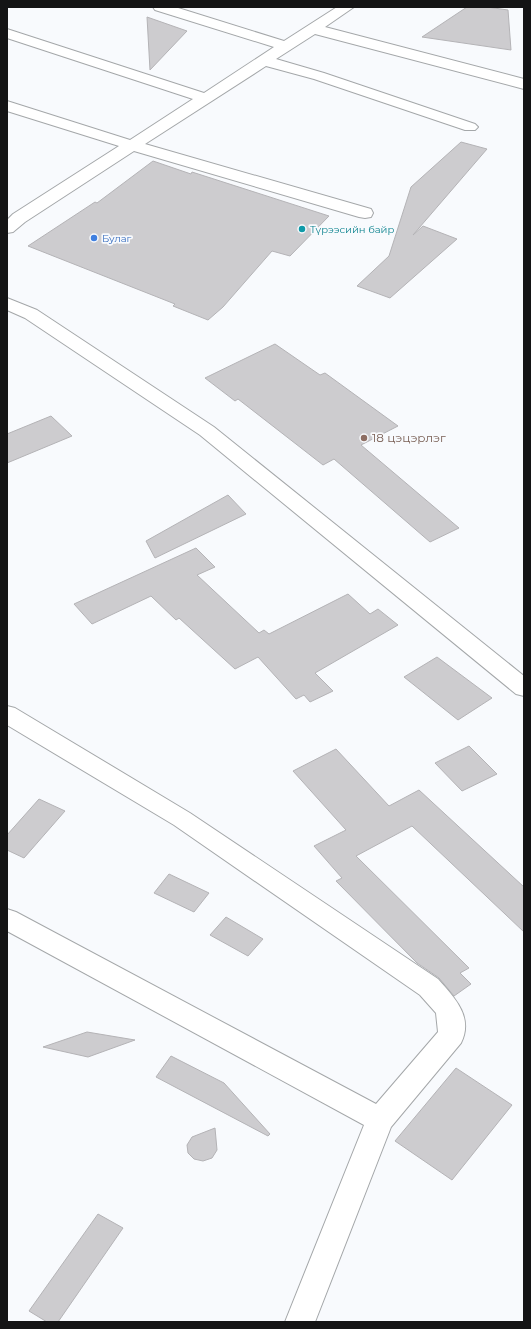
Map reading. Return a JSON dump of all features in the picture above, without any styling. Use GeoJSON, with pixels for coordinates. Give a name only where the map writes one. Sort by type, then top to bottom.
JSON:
{"type":"FeatureCollection","features":[{"type":"Feature","properties":{"kind":"street"},"geometry":{"type":"LineString","coordinates":[[160,7],[285,46]]}},
{"type":"Feature","properties":{"kind":"street"},"geometry":{"type":"LineString","coordinates":[[11,219],[131,146],[347,7]]}},
{"type":"Feature","properties":{"kind":"street"},"geometry":{"type":"LineString","coordinates":[[314,29],[524,84]]}},
{"type":"Feature","properties":{"kind":"street"},"geometry":{"type":"LineString","coordinates":[[7,33],[205,98]]}},
{"type":"Feature","properties":{"kind":"street"},"geometry":{"type":"LineString","coordinates":[[263,60],[318,76],[470,128]]}},
{"type":"Feature","properties":{"kind":"street"},"geometry":{"type":"LineString","coordinates":[[7,106],[131,146],[365,213]]}},
{"type":"Feature","properties":{"kind":"street"},"geometry":{"type":"LineString","coordinates":[[7,303],[31,314],[207,431],[524,688]]}},
{"type":"Feature","properties":{"kind":"street"},"geometry":{"type":"LineString","coordinates":[[7,714],[188,823],[429,987],[449,1008],[452,1035],[380,1120],[300,1322]]}},
{"type":"Feature","properties":{"kind":"street"},"geometry":{"type":"LineString","coordinates":[[7,919],[380,1120]]}},
{"type":"Feature","properties":{"kind":"building"},"geometry":{"type":"Polygon","coordinates":[[[467,7],[487,7],[508,10],[511,50],[422,37],[467,7]]]}},
{"type":"Feature","properties":{"kind":"building"},"geometry":{"type":"Polygon","coordinates":[[[147,17],[187,31],[150,70],[147,17]]]}},
{"type":"Feature","properties":{"kind":"building"},"geometry":{"type":"Polygon","coordinates":[[[461,142],[487,149],[413,235],[423,226],[457,239],[390,298],[357,286],[389,256],[411,187],[461,142]]]}},
{"type":"Feature","properties":{"kind":"building"},"geometry":{"type":"Polygon","coordinates":[[[153,161],[329,216],[290,256],[272,251],[223,307],[208,320],[173,306],[175,304],[28,246],[95,202],[97,203],[153,161]]]}},
{"type":"Feature","properties":{"kind":"building"},"geometry":{"type":"Polygon","coordinates":[[[275,344],[320,375],[325,373],[398,426],[361,445],[459,528],[430,542],[334,459],[323,465],[238,399],[235,401],[205,378],[275,344]]]}},
{"type":"Feature","properties":{"kind":"building"},"geometry":{"type":"Polygon","coordinates":[[[51,416],[72,436],[7,463],[7,434],[51,416]]]}},
{"type":"Feature","properties":{"kind":"building"},"geometry":{"type":"Polygon","coordinates":[[[228,495],[246,514],[155,558],[146,541],[228,495]]]}},
{"type":"Feature","properties":{"kind":"building"},"geometry":{"type":"Polygon","coordinates":[[[196,548],[215,567],[197,575],[259,633],[264,630],[269,634],[348,594],[370,614],[378,609],[398,625],[315,673],[333,691],[310,702],[304,695],[296,699],[258,657],[235,669],[179,618],[176,620],[151,596],[92,624],[74,604],[196,548]]]}},
{"type":"Feature","properties":{"kind":"building"},"geometry":{"type":"Polygon","coordinates":[[[437,657],[492,698],[458,720],[404,677],[437,657]]]}},
{"type":"Feature","properties":{"kind":"building"},"geometry":{"type":"Polygon","coordinates":[[[469,746],[497,774],[462,791],[435,763],[469,746]]]}},
{"type":"Feature","properties":{"kind":"building"},"geometry":{"type":"Polygon","coordinates":[[[336,749],[389,806],[419,790],[524,887],[524,932],[412,826],[356,856],[469,968],[460,973],[471,984],[454,996],[439,978],[417,963],[336,881],[342,878],[314,846],[346,830],[293,771],[336,749]]]}},
{"type":"Feature","properties":{"kind":"building"},"geometry":{"type":"Polygon","coordinates":[[[39,799],[65,811],[24,858],[7,850],[7,835],[39,799]]]}},
{"type":"Feature","properties":{"kind":"building"},"geometry":{"type":"Polygon","coordinates":[[[169,874],[209,893],[194,912],[154,893],[169,874]]]}},
{"type":"Feature","properties":{"kind":"building"},"geometry":{"type":"Polygon","coordinates":[[[226,917],[263,939],[248,956],[210,935],[226,917]]]}},
{"type":"Feature","properties":{"kind":"building"},"geometry":{"type":"Polygon","coordinates":[[[87,1032],[135,1040],[88,1057],[43,1047],[87,1032]]]}},
{"type":"Feature","properties":{"kind":"building"},"geometry":{"type":"Polygon","coordinates":[[[171,1056],[224,1083],[270,1134],[268,1136],[156,1077],[171,1056]]]}},
{"type":"Feature","properties":{"kind":"building"},"geometry":{"type":"Polygon","coordinates":[[[456,1068],[512,1105],[452,1180],[395,1141],[456,1068]]]}},
{"type":"Feature","properties":{"kind":"building"},"geometry":{"type":"Polygon","coordinates":[[[215,1128],[217,1150],[212,1158],[203,1161],[194,1159],[188,1153],[187,1145],[192,1137],[215,1128]]]}},
{"type":"Feature","properties":{"kind":"building"},"geometry":{"type":"Polygon","coordinates":[[[98,1214],[123,1228],[58,1322],[47,1322],[29,1311],[98,1214]]]}},
{"type":"Feature","properties":{"kind":"place","name":"Түрээсийн байр"},"geometry":{"type":"Point","coordinates":[302,229]}},
{"type":"Feature","properties":{"kind":"place","name":"Булаг"},"geometry":{"type":"Point","coordinates":[94,238]}},
{"type":"Feature","properties":{"kind":"place","name":"18 цэцэрлэг"},"geometry":{"type":"Point","coordinates":[364,438]}}]}
